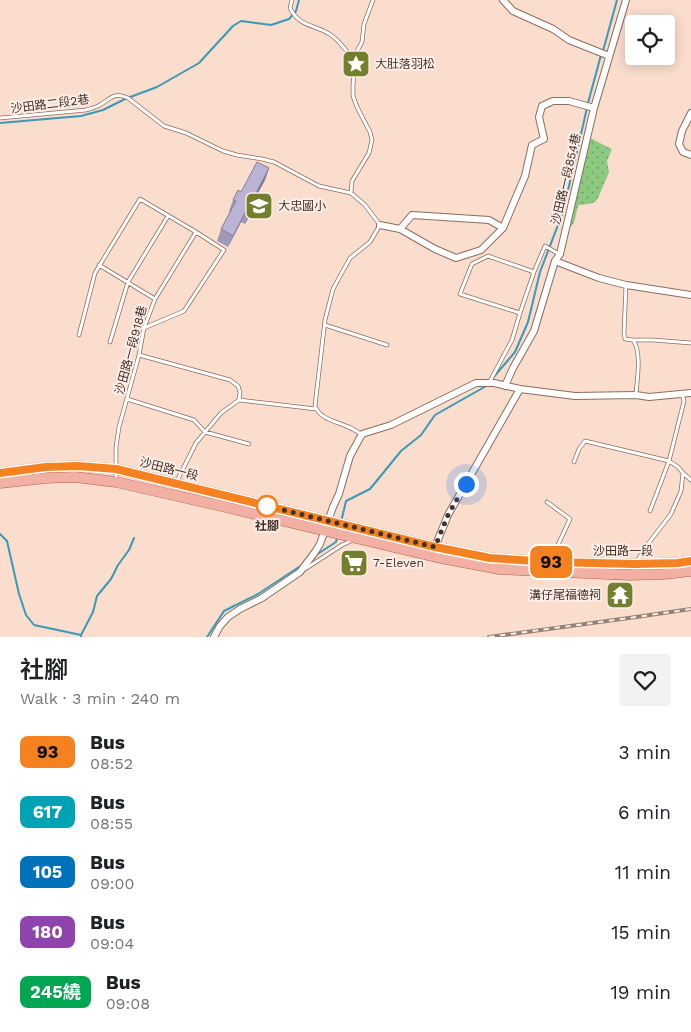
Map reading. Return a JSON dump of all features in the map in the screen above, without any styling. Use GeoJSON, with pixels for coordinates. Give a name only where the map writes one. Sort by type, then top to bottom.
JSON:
{"type":"FeatureCollection","features":[{"type":"Feature","properties":{"kind":"main road","name":"沙田路一段"},"geometry":{"type":"LineString","coordinates":[[0,473],[46,467],[78,466],[116,469],[327,525]]}},
{"type":"Feature","properties":{"kind":"main road","name":"沙田路一段"},"geometry":{"type":"LineString","coordinates":[[0,483],[46,478],[75,478],[116,482],[327,525]]}},
{"type":"Feature","properties":{"kind":"main road"},"geometry":{"type":"LineString","coordinates":[[327,525],[346,530]]}},
{"type":"Feature","properties":{"kind":"main road","name":"沙田路一段"},"geometry":{"type":"LineString","coordinates":[[346,530],[490,558],[635,564],[691,561]]}},
{"type":"Feature","properties":{"kind":"main road","name":"沙田路一段"},"geometry":{"type":"LineString","coordinates":[[346,530],[359,538],[436,557],[499,569],[630,575],[691,571]]}},
{"type":"Feature","properties":{"kind":"street"},"geometry":{"type":"LineString","coordinates":[[503,0],[513,11],[552,29],[569,40],[609,56]]}},
{"type":"Feature","properties":{"kind":"street","name":"沙田路一段854巷"},"geometry":{"type":"LineString","coordinates":[[505,386],[534,331],[555,261],[560,254],[594,108],[626,0]]}},
{"type":"Feature","properties":{"kind":"street"},"geometry":{"type":"LineString","coordinates":[[380,225],[400,229],[456,258],[481,250],[503,228],[525,176],[532,145],[544,139],[539,117],[542,106],[553,101],[569,102],[594,108]]}},
{"type":"Feature","properties":{"kind":"street"},"geometry":{"type":"LineString","coordinates":[[691,113],[682,131],[679,144],[683,152],[691,155]]}},
{"type":"Feature","properties":{"kind":"street"},"geometry":{"type":"LineString","coordinates":[[400,229],[412,215],[489,220],[503,228]]}},
{"type":"Feature","properties":{"kind":"street"},"geometry":{"type":"LineString","coordinates":[[555,261],[599,278],[626,285],[691,295]]}},
{"type":"Feature","properties":{"kind":"street"},"geometry":{"type":"LineString","coordinates":[[214,637],[228,617],[262,598],[300,572],[320,544],[339,494],[350,456],[362,434],[391,425],[476,383],[494,383],[520,389],[575,396],[649,396],[691,393]]}},
{"type":"Feature","properties":{"kind":"street"},"geometry":{"type":"LineString","coordinates":[[435,547],[448,515],[520,389]]}},
{"type":"Feature","properties":{"kind":"lane"},"geometry":{"type":"LineString","coordinates":[[292,0],[290,8],[298,20],[336,38],[355,62]]}},
{"type":"Feature","properties":{"kind":"lane"},"geometry":{"type":"LineString","coordinates":[[362,434],[347,426],[331,421],[318,413],[315,406],[325,325],[333,289],[350,258],[370,242],[380,225],[365,205],[351,193],[352,181],[369,153],[372,140],[370,132],[356,107],[353,85],[357,51],[362,42],[364,24],[373,0]]}},
{"type":"Feature","properties":{"kind":"lane","name":"沙田路二段2巷"},"geometry":{"type":"LineString","coordinates":[[0,118],[86,110],[118,95],[128,98],[164,126],[186,133],[223,151],[274,162],[318,186],[351,193]]}},
{"type":"Feature","properties":{"kind":"lane"},"geometry":{"type":"LineString","coordinates":[[79,335],[95,273],[140,199],[224,250],[184,311],[144,328]]}},
{"type":"Feature","properties":{"kind":"lane"},"geometry":{"type":"LineString","coordinates":[[110,342],[128,282],[168,216]]}},
{"type":"Feature","properties":{"kind":"lane","name":"沙田路一段918巷"},"geometry":{"type":"LineString","coordinates":[[116,482],[116,447],[144,328],[155,299],[196,232]]}},
{"type":"Feature","properties":{"kind":"lane"},"geometry":{"type":"LineString","coordinates":[[489,383],[512,340],[534,272],[545,246],[560,254]]}},
{"type":"Feature","properties":{"kind":"lane"},"geometry":{"type":"LineString","coordinates":[[520,313],[460,294],[472,264],[488,256],[534,272]]}},
{"type":"Feature","properties":{"kind":"lane"},"geometry":{"type":"LineString","coordinates":[[99,266],[155,299]]}},
{"type":"Feature","properties":{"kind":"lane"},"geometry":{"type":"LineString","coordinates":[[626,285],[625,339],[691,342]]}},
{"type":"Feature","properties":{"kind":"lane"},"geometry":{"type":"LineString","coordinates":[[325,325],[387,345]]}},
{"type":"Feature","properties":{"kind":"lane"},"geometry":{"type":"LineString","coordinates":[[632,340],[636,344],[638,363],[636,395]]}},
{"type":"Feature","properties":{"kind":"lane"},"geometry":{"type":"LineString","coordinates":[[139,355],[230,380],[238,386],[240,392],[239,400]]}},
{"type":"Feature","properties":{"kind":"lane"},"geometry":{"type":"LineString","coordinates":[[650,511],[669,461],[684,401],[682,394]]}},
{"type":"Feature","properties":{"kind":"lane"},"geometry":{"type":"LineString","coordinates":[[127,399],[194,420],[205,432],[249,444]]}},
{"type":"Feature","properties":{"kind":"lane"},"geometry":{"type":"LineString","coordinates":[[176,484],[196,443],[221,413],[239,400],[316,409]]}},
{"type":"Feature","properties":{"kind":"lane"},"geometry":{"type":"LineString","coordinates":[[574,462],[578,449],[585,441],[669,461],[691,480]]}},
{"type":"Feature","properties":{"kind":"lane"},"geometry":{"type":"LineString","coordinates":[[630,575],[648,544],[671,514],[681,491],[683,473]]}},
{"type":"Feature","properties":{"kind":"lane"},"geometry":{"type":"LineString","coordinates":[[547,502],[570,519],[551,562]]}},
{"type":"Feature","properties":{"kind":"lane"},"geometry":{"type":"LineString","coordinates":[[300,572],[342,545],[359,538]]}},
{"type":"Feature","properties":{"kind":"green space"},"geometry":{"type":"Polygon","coordinates":[[[586,136],[612,149],[607,161],[609,172],[598,198],[595,202],[579,205],[575,221],[568,229],[586,136]]]}},
{"type":"Feature","properties":{"kind":"building"},"geometry":{"type":"Polygon","coordinates":[[[257,162],[269,168],[254,197],[256,199],[249,213],[246,211],[233,236],[221,229],[236,201],[233,200],[238,190],[241,192],[257,162]]]}},
{"type":"Feature","properties":{"kind":"building"},"geometry":{"type":"Polygon","coordinates":[[[626,582],[631,585],[622,594],[621,602],[612,602],[612,595],[626,582]]]}},
{"type":"Feature","properties":{"kind":"waterway"},"geometry":{"type":"LineString","coordinates":[[0,123],[81,116],[103,110],[157,87],[199,63],[233,26],[241,21],[271,25],[289,19],[296,11],[299,0]]}},
{"type":"Feature","properties":{"kind":"waterway"},"geometry":{"type":"LineString","coordinates":[[603,51],[617,0]]}},
{"type":"Feature","properties":{"kind":"waterway"},"geometry":{"type":"LineString","coordinates":[[588,103],[601,55]]}},
{"type":"Feature","properties":{"kind":"waterway"},"geometry":{"type":"LineString","coordinates":[[492,379],[515,352],[528,322],[540,272],[563,212],[587,108]]}},
{"type":"Feature","properties":{"kind":"waterway"},"geometry":{"type":"LineString","coordinates":[[341,522],[346,501],[370,489],[401,451],[421,435],[435,415],[488,385]]}},
{"type":"Feature","properties":{"kind":"waterway"},"geometry":{"type":"LineString","coordinates":[[0,534],[7,541],[19,594],[26,615],[34,625],[81,635],[81,637]]}},
{"type":"Feature","properties":{"kind":"waterway"},"geometry":{"type":"LineString","coordinates":[[81,635],[93,612],[97,596],[111,579],[129,550],[134,538]]}},
{"type":"Feature","properties":{"kind":"waterway"},"geometry":{"type":"LineString","coordinates":[[316,555],[336,542],[337,538]]}},
{"type":"Feature","properties":{"kind":"waterway"},"geometry":{"type":"LineString","coordinates":[[207,637],[224,611],[258,594],[302,565]]}},
{"type":"Feature","properties":{"kind":"railway"},"geometry":{"type":"LineString","coordinates":[[489,637],[691,609]]}},
{"type":"Feature","properties":{"kind":"bus line","name":"93"},"geometry":{"type":"LineString","coordinates":[[0,473],[46,467],[78,466],[116,469],[435,547],[490,558],[635,564],[691,561]]}},
{"type":"Feature","properties":{"kind":"place","name":"大肚落羽松"},"geometry":{"type":"Point","coordinates":[356,64]}},
{"type":"Feature","properties":{"kind":"place","name":"大忠國小"},"geometry":{"type":"Point","coordinates":[259,206]}},
{"type":"Feature","properties":{"kind":"place","name":"社腳"},"geometry":{"type":"Point","coordinates":[267,506]}},
{"type":"Feature","properties":{"kind":"place","name":"7-Eleven"},"geometry":{"type":"Point","coordinates":[354,563]}},
{"type":"Feature","properties":{"kind":"place","name":"溝仔尾福德祠"},"geometry":{"type":"Point","coordinates":[620,595]}},
{"type":"Feature","properties":{"kind":"route"},"geometry":{"type":"LineString","coordinates":[[267,506],[435,547],[448,515],[466,484]]}}]}
